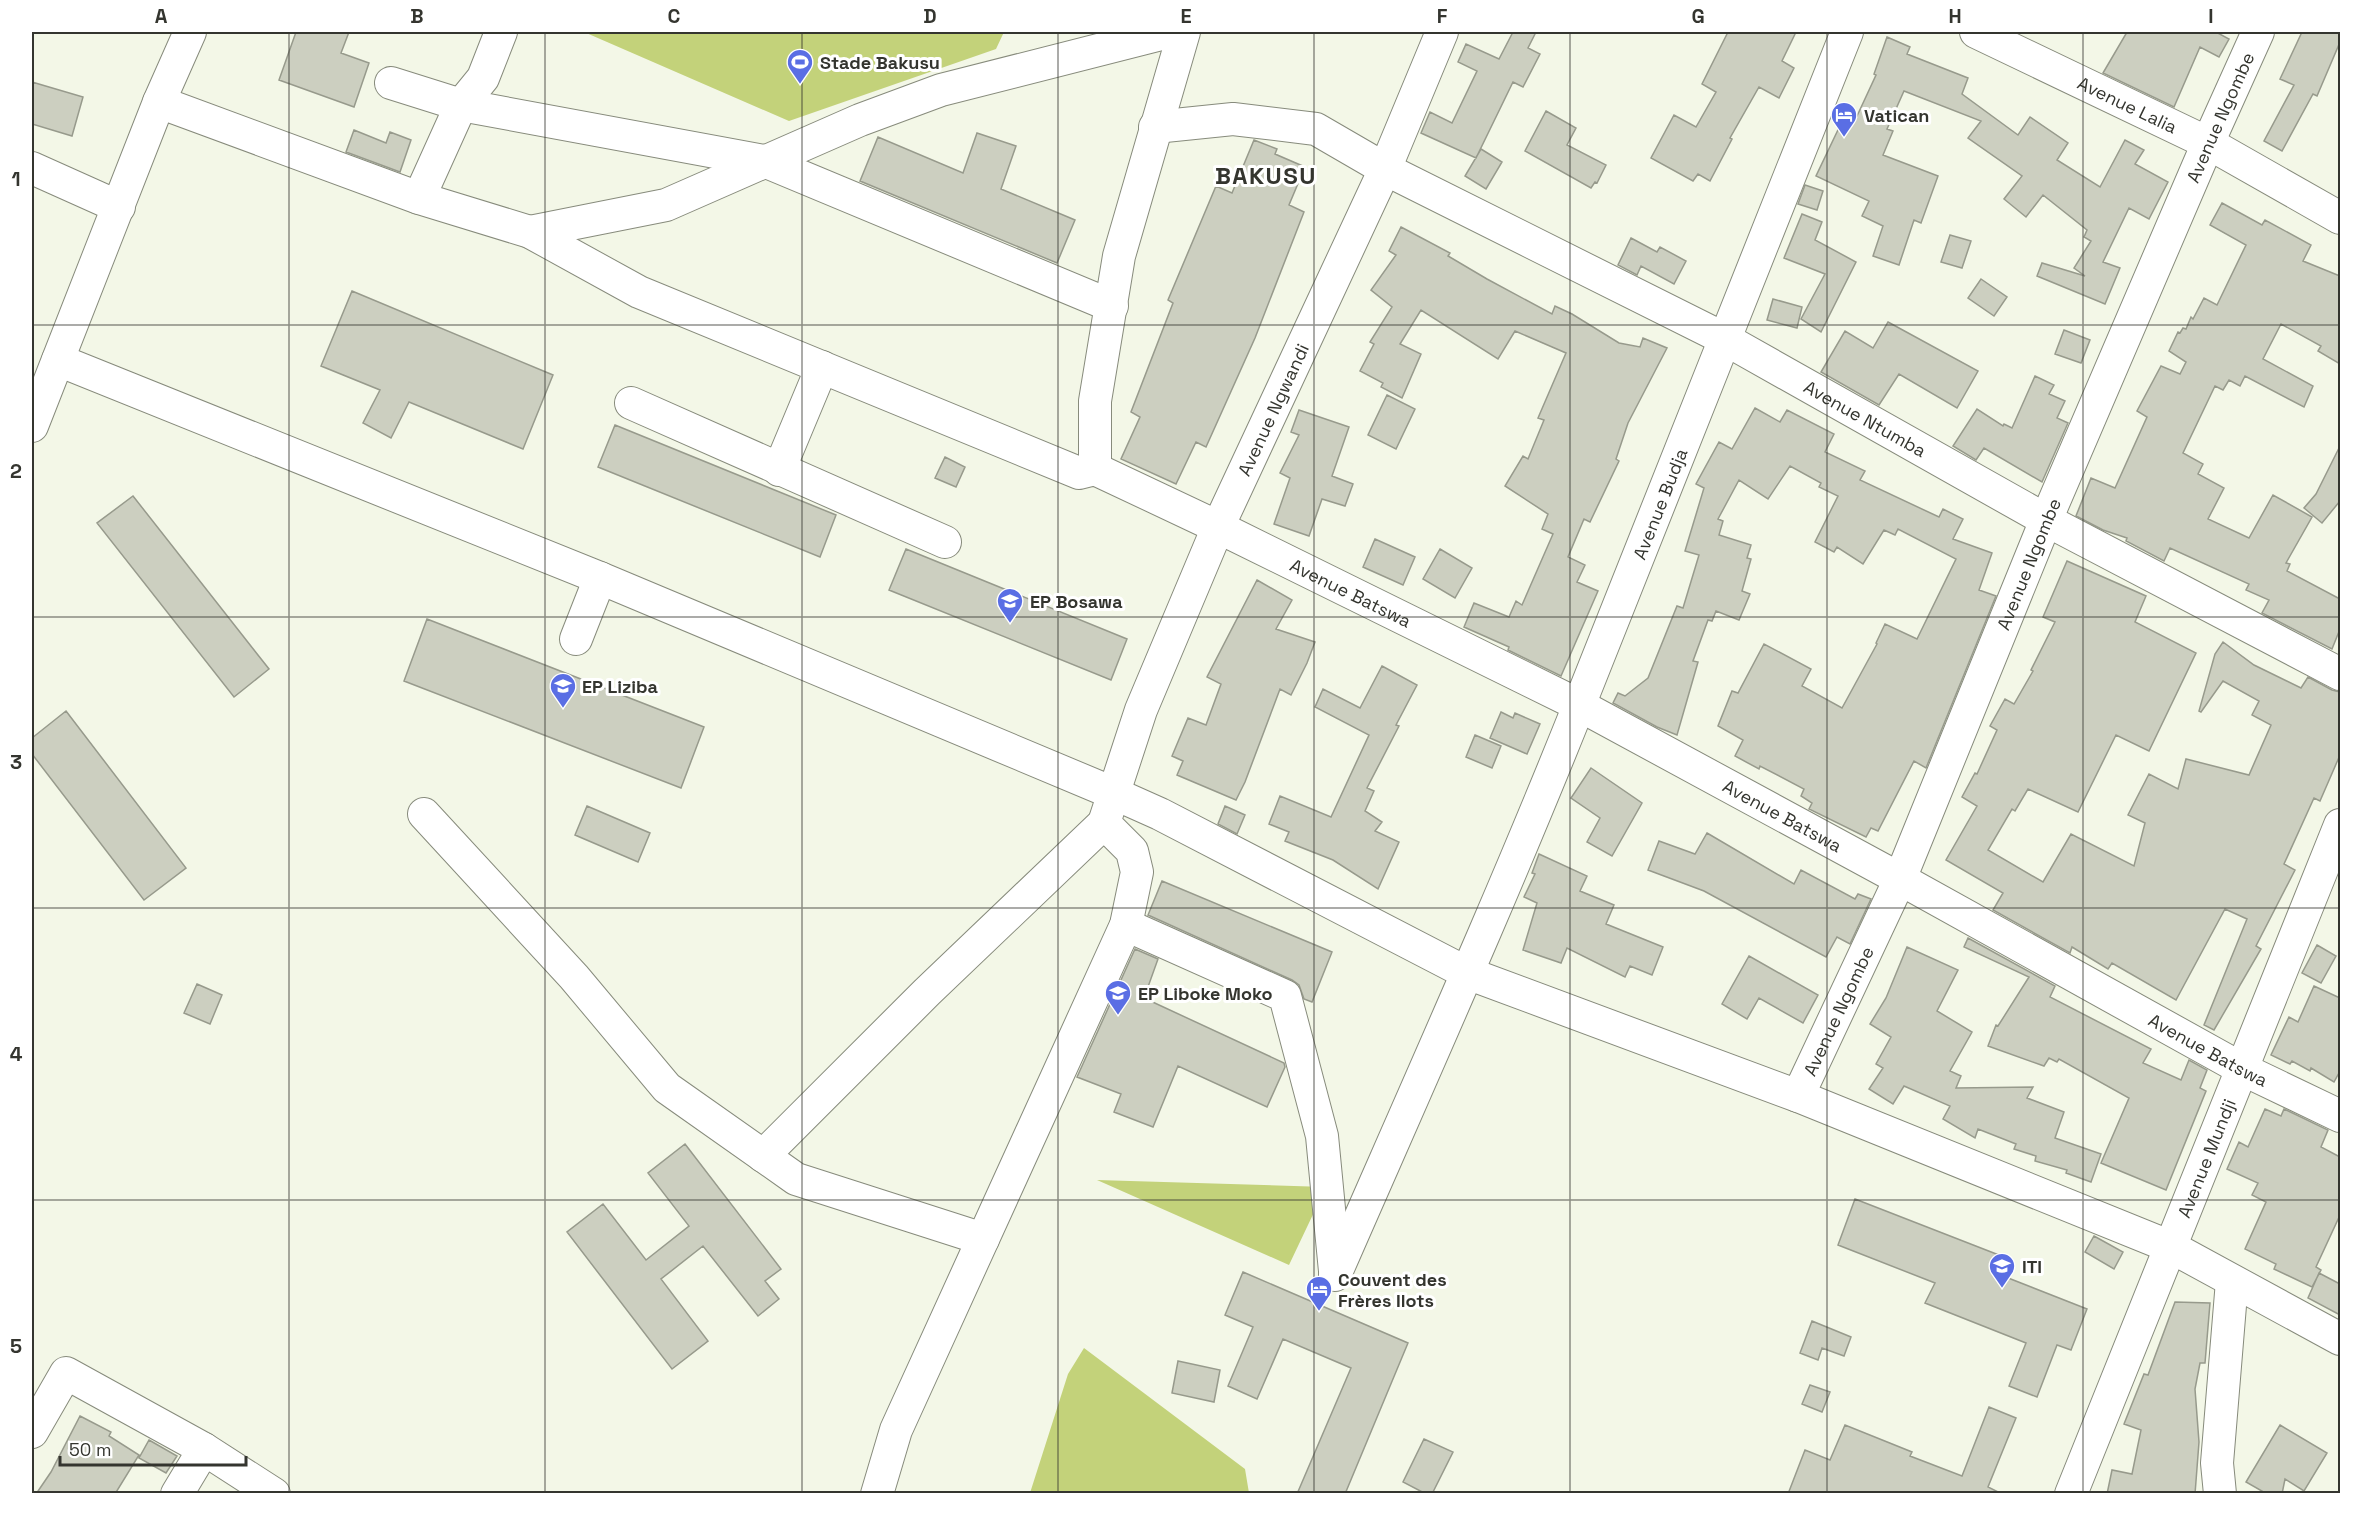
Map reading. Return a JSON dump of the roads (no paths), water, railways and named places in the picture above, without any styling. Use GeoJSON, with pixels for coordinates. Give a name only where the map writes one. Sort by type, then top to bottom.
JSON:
{"type":"FeatureCollection","features":[{"type":"Feature","properties":{"kind":"street"},"geometry":{"type":"LineString","coordinates":[[32,426],[159,102],[190,32]]}},
{"type":"Feature","properties":{"kind":"street"},"geometry":{"type":"LineString","coordinates":[[419,198],[461,105],[483,78],[501,32]]}},
{"type":"Feature","properties":{"kind":"street"},"geometry":{"type":"LineString","coordinates":[[530,232],[666,205],[860,120],[941,90],[1169,32]]}},
{"type":"Feature","properties":{"kind":"street"},"geometry":{"type":"LineString","coordinates":[[159,102],[419,198],[530,232],[639,292],[1079,473],[1095,469],[1095,401],[1119,256],[1184,32]]}},
{"type":"Feature","properties":{"kind":"street","name":"Avenue Ngwandi"},"geometry":{"type":"LineString","coordinates":[[1104,823],[1140,710],[1218,527],[1385,169],[1442,32]]}},
{"type":"Feature","properties":{"kind":"street","name":"Avenue Budja"},"geometry":{"type":"LineString","coordinates":[[1126,925],[1285,996],[1322,1136],[1335,1275],[1467,973],[1579,705],[1723,338],[1847,32]]}},
{"type":"Feature","properties":{"kind":"street","name":"Avenue Lalia"},"geometry":{"type":"LineString","coordinates":[[1976,32],[2208,143],[2340,218]]}},
{"type":"Feature","properties":{"kind":"street","name":"Avenue Ngombe"},"geometry":{"type":"LineString","coordinates":[[1798,1096],[1900,879],[2046,520],[2258,32]]}},
{"type":"Feature","properties":{"kind":"street"},"geometry":{"type":"LineString","coordinates":[[391,82],[461,105],[764,161],[1112,306]]}},
{"type":"Feature","properties":{"kind":"street","name":"Avenue Ntumba"},"geometry":{"type":"LineString","coordinates":[[1155,127],[1233,119],[1316,129],[1385,169],[1723,338],[2046,520],[2340,674]]}},
{"type":"Feature","properties":{"kind":"street"},"geometry":{"type":"LineString","coordinates":[[32,168],[119,207]]}},
{"type":"Feature","properties":{"kind":"street"},"geometry":{"type":"LineString","coordinates":[[58,360],[600,578],[1113,793],[1160,814],[1467,973],[1798,1096],[2171,1247],[2340,1339]]}},
{"type":"Feature","properties":{"kind":"street"},"geometry":{"type":"LineString","coordinates":[[779,470],[822,367]]}},
{"type":"Feature","properties":{"kind":"street"},"geometry":{"type":"LineString","coordinates":[[631,403],[945,542]]}},
{"type":"Feature","properties":{"kind":"street","name":"Avenue Batswa"},"geometry":{"type":"LineString","coordinates":[[1095,469],[1579,705],[1900,879],[2244,1070],[2340,1116]]}},
{"type":"Feature","properties":{"kind":"street"},"geometry":{"type":"LineString","coordinates":[[576,639],[600,578]]}},
{"type":"Feature","properties":{"kind":"street"},"geometry":{"type":"LineString","coordinates":[[424,814],[574,977],[667,1088],[796,1179],[983,1239]]}},
{"type":"Feature","properties":{"kind":"street"},"geometry":{"type":"LineString","coordinates":[[763,1156],[927,992],[1104,823],[1132,851],[1137,872],[1126,925],[896,1430],[877,1494]]}},
{"type":"Feature","properties":{"kind":"street","name":"Avenue Mundji"},"geometry":{"type":"LineString","coordinates":[[2071,1494],[2244,1070],[2340,825]]}},
{"type":"Feature","properties":{"kind":"street"},"geometry":{"type":"LineString","coordinates":[[2220,1494],[2217,1463],[2232,1281]]}},
{"type":"Feature","properties":{"kind":"street"},"geometry":{"type":"LineString","coordinates":[[32,1432],[66,1373],[204,1449],[274,1494]]}},
{"type":"Feature","properties":{"kind":"street"},"geometry":{"type":"LineString","coordinates":[[177,1494],[204,1449]]}},
{"type":"Feature","properties":{"kind":"place","name":"Stade Bakusu"},"geometry":{"type":"Point","coordinates":[800,85]}},
{"type":"Feature","properties":{"kind":"place","name":"Vatican"},"geometry":{"type":"Point","coordinates":[1844,138]}},
{"type":"Feature","properties":{"kind":"place","name":"EP Bosawa"},"geometry":{"type":"Point","coordinates":[1010,624]}},
{"type":"Feature","properties":{"kind":"place","name":"EP Liziba"},"geometry":{"type":"Point","coordinates":[563,709]}},
{"type":"Feature","properties":{"kind":"place","name":"EP Liboke Moko"},"geometry":{"type":"Point","coordinates":[1118,1016]}},
{"type":"Feature","properties":{"kind":"place","name":"ITI"},"geometry":{"type":"Point","coordinates":[2002,1289]}},
{"type":"Feature","properties":{"kind":"place","name":"Couvent des Frères Ilots"},"geometry":{"type":"Point","coordinates":[1319,1312]}},
{"type":"Feature","properties":{"kind":"district","name":"BAKUSU"},"geometry":{"type":"Point","coordinates":[1266,175]}}]}
